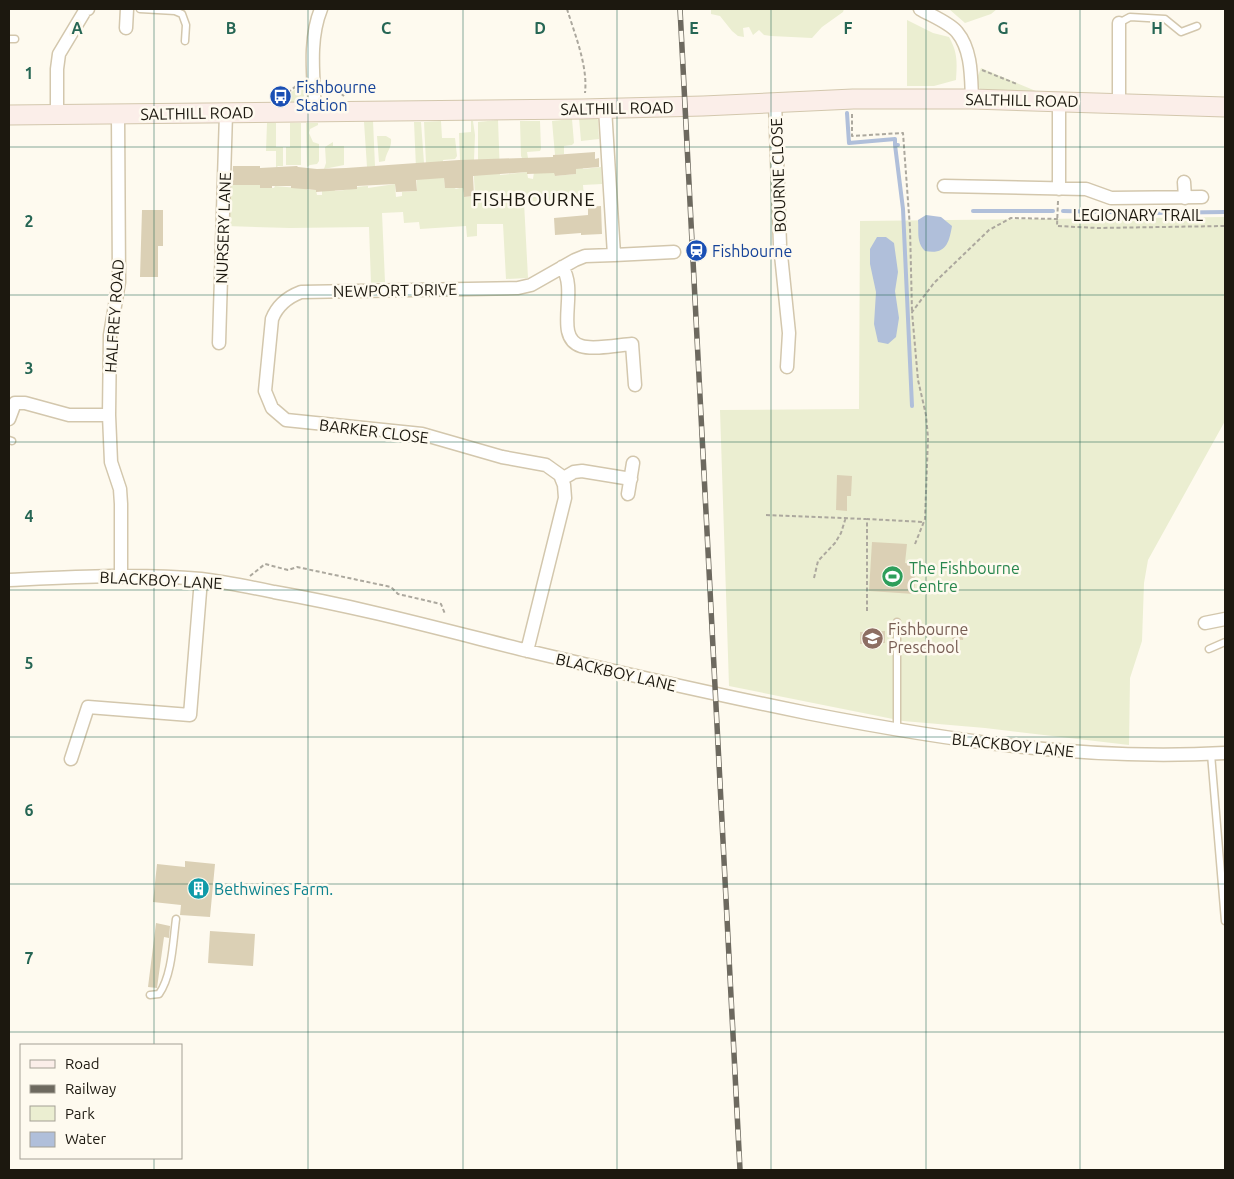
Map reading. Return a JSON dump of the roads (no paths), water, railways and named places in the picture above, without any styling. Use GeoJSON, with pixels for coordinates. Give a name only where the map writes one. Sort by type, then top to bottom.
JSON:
{"type":"FeatureCollection","features":[{"type":"Feature","properties":{"kind":"street"},"geometry":{"type":"LineString","coordinates":[[57,114],[59,54],[86,9],[88,9]]}},
{"type":"Feature","properties":{"kind":"street"},"geometry":{"type":"LineString","coordinates":[[126,28],[127,9]]}},
{"type":"Feature","properties":{"kind":"street"},"geometry":{"type":"LineString","coordinates":[[315,112],[313,40],[316,20],[321,9]]}},
{"type":"Feature","properties":{"kind":"street"},"geometry":{"type":"LineString","coordinates":[[920,9],[956,30],[965,46],[970,66],[972,99]]}},
{"type":"Feature","properties":{"kind":"street"},"geometry":{"type":"LineString","coordinates":[[1118,103],[1119,23]]}},
{"type":"Feature","properties":{"kind":"street","name":"SALTHILL ROAD"},"geometry":{"type":"LineString","coordinates":[[9,115],[605,108],[703,106],[852,99],[972,99],[1225,107]]}},
{"type":"Feature","properties":{"kind":"street"},"geometry":{"type":"LineString","coordinates":[[1059,101],[1059,189]]}},
{"type":"Feature","properties":{"kind":"street","name":"BOURNE CLOSE"},"geometry":{"type":"LineString","coordinates":[[776,102],[780,244],[789,333],[787,367]]}},
{"type":"Feature","properties":{"kind":"street"},"geometry":{"type":"LineString","coordinates":[[605,108],[614,254]]}},
{"type":"Feature","properties":{"kind":"street","name":"NURSERY LANE"},"geometry":{"type":"LineString","coordinates":[[219,343],[226,113]]}},
{"type":"Feature","properties":{"kind":"street","name":"HALFREY ROAD"},"geometry":{"type":"LineString","coordinates":[[118,114],[119,282],[110,336],[109,415],[111,462],[120,489],[121,577]]}},
{"type":"Feature","properties":{"kind":"street"},"geometry":{"type":"LineString","coordinates":[[1184,182],[1185,198]]}},
{"type":"Feature","properties":{"kind":"street"},"geometry":{"type":"LineString","coordinates":[[944,186],[1086,189],[1111,198],[1202,197]]}},
{"type":"Feature","properties":{"kind":"street","name":"NEWPORT DRIVE"},"geometry":{"type":"LineString","coordinates":[[272,408],[265,391],[272,319],[275,312],[292,296],[301,292],[518,288],[531,284],[585,256],[674,252]]}},
{"type":"Feature","properties":{"kind":"street"},"geometry":{"type":"LineString","coordinates":[[562,267],[568,275],[569,286],[566,323],[568,333],[574,342],[582,346],[632,344],[635,385]]}},
{"type":"Feature","properties":{"kind":"street"},"geometry":{"type":"LineString","coordinates":[[9,419],[12,400],[69,415],[109,415]]}},
{"type":"Feature","properties":{"kind":"street","name":"BARKER CLOSE"},"geometry":{"type":"LineString","coordinates":[[272,408],[286,420],[422,434],[502,457],[546,465],[555,470],[562,479]]}},
{"type":"Feature","properties":{"kind":"street"},"geometry":{"type":"LineString","coordinates":[[628,494],[633,463]]}},
{"type":"Feature","properties":{"kind":"street"},"geometry":{"type":"LineString","coordinates":[[528,651],[565,498],[562,479],[574,472],[582,471],[631,479]]}},
{"type":"Feature","properties":{"kind":"street","name":"BLACKBOY LANE"},"geometry":{"type":"LineString","coordinates":[[9,580],[156,576],[201,579],[315,599],[715,695],[897,731],[1010,747],[1135,755],[1225,753]]}},
{"type":"Feature","properties":{"kind":"street"},"geometry":{"type":"LineString","coordinates":[[71,759],[88,707],[190,715],[201,579]]}},
{"type":"Feature","properties":{"kind":"street"},"geometry":{"type":"LineString","coordinates":[[1205,623],[1225,620]]}},
{"type":"Feature","properties":{"kind":"lane"},"geometry":{"type":"LineString","coordinates":[[140,9],[175,11],[182,14],[186,25],[185,41]]}},
{"type":"Feature","properties":{"kind":"lane"},"geometry":{"type":"LineString","coordinates":[[1119,23],[1130,17],[1165,19],[1181,32],[1197,26]]}},
{"type":"Feature","properties":{"kind":"lane"},"geometry":{"type":"LineString","coordinates":[[897,622],[897,731]]}},
{"type":"Feature","properties":{"kind":"lane"},"geometry":{"type":"LineString","coordinates":[[1209,649],[1225,642]]}},
{"type":"Feature","properties":{"kind":"lane"},"geometry":{"type":"LineString","coordinates":[[1211,754],[1225,921]]}},
{"type":"Feature","properties":{"kind":"lane"},"geometry":{"type":"LineString","coordinates":[[150,994],[160,994],[164,988],[169,969],[176,919]]}},
{"type":"Feature","properties":{"kind":"water"},"geometry":{"type":"Polygon","coordinates":[[[926,215],[941,217],[952,226],[948,242],[938,251],[925,251],[920,244],[918,220],[926,215]]]}},
{"type":"Feature","properties":{"kind":"water"},"geometry":{"type":"Polygon","coordinates":[[[877,237],[886,237],[894,243],[898,272],[895,291],[899,318],[896,337],[888,344],[878,342],[874,324],[876,292],[870,264],[870,249],[877,237]]]}},
{"type":"Feature","properties":{"kind":"waterway"},"geometry":{"type":"LineString","coordinates":[[847,113],[849,143],[895,139],[895,145]]}},
{"type":"Feature","properties":{"kind":"waterway"},"geometry":{"type":"LineString","coordinates":[[898,145],[895,145],[903,209],[912,406]]}},
{"type":"Feature","properties":{"kind":"waterway"},"geometry":{"type":"LineString","coordinates":[[973,211],[1053,211]]}},
{"type":"Feature","properties":{"kind":"waterway"},"geometry":{"type":"LineString","coordinates":[[1063,211],[1225,212]]}},
{"type":"Feature","properties":{"kind":"railway"},"geometry":{"type":"LineString","coordinates":[[680,9],[740,1170]]}},
{"type":"Feature","properties":{"kind":"place","name":"Fishbourne Station"},"geometry":{"type":"Point","coordinates":[280,96]}},
{"type":"Feature","properties":{"kind":"place","name":"Fishbourne"},"geometry":{"type":"Point","coordinates":[696,251]}},
{"type":"Feature","properties":{"kind":"place","name":"The Fishbourne Centre"},"geometry":{"type":"Point","coordinates":[893,577]}},
{"type":"Feature","properties":{"kind":"place","name":"Fishbourne Preschool"},"geometry":{"type":"Point","coordinates":[872,638]}},
{"type":"Feature","properties":{"kind":"place","name":"Bethwines Farm."},"geometry":{"type":"Point","coordinates":[198,889]}},
{"type":"Feature","properties":{"kind":"district","name":"FISHBOURNE"},"geometry":{"type":"Point","coordinates":[534,199]}}]}
